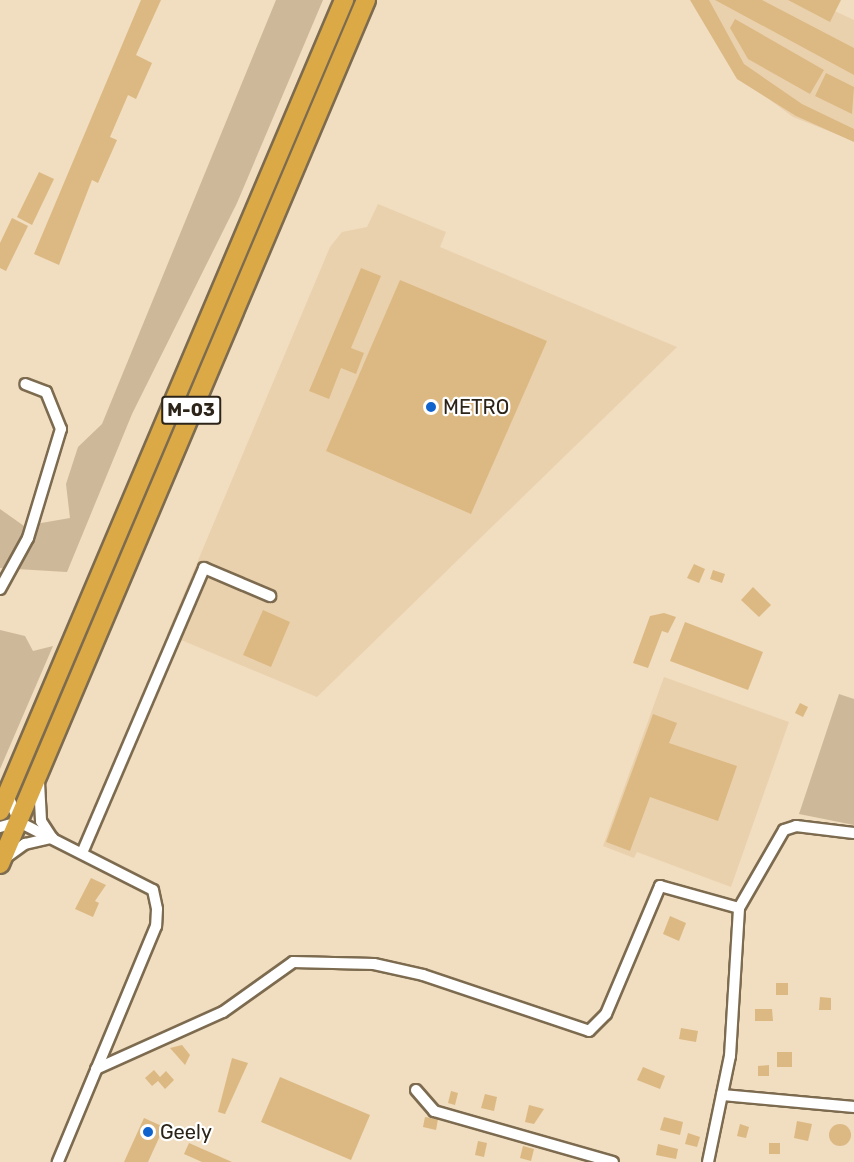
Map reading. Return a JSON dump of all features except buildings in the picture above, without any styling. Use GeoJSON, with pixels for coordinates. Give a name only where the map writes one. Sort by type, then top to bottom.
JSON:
{"type":"FeatureCollection","features":[{"type":"Feature","properties":{"kind":"highway","name":"М-03"},"geometry":{"type":"LineString","coordinates":[[0,811],[344,0]]}},
{"type":"Feature","properties":{"kind":"highway","name":"М-03"},"geometry":{"type":"LineString","coordinates":[[1,863],[366,0]]}},
{"type":"Feature","properties":{"kind":"street"},"geometry":{"type":"LineString","coordinates":[[0,589],[28,538],[61,429],[46,392],[25,384]]}},
{"type":"Feature","properties":{"kind":"street"},"geometry":{"type":"LineString","coordinates":[[82,853],[204,568],[270,596]]}},
{"type":"Feature","properties":{"kind":"street"},"geometry":{"type":"LineString","coordinates":[[41,771],[39,807],[52,838]]}},
{"type":"Feature","properties":{"kind":"street"},"geometry":{"type":"LineString","coordinates":[[8,793],[19,822]]}},
{"type":"Feature","properties":{"kind":"street"},"geometry":{"type":"LineString","coordinates":[[0,827],[19,822],[82,853],[153,890],[158,909],[156,926],[58,1162]]}},
{"type":"Feature","properties":{"kind":"street"},"geometry":{"type":"LineString","coordinates":[[708,1162],[722,1095],[736,985],[739,908],[784,830],[796,826],[854,833]]}},
{"type":"Feature","properties":{"kind":"street"},"geometry":{"type":"LineString","coordinates":[[1,863],[25,844],[52,838]]}},
{"type":"Feature","properties":{"kind":"street"},"geometry":{"type":"LineString","coordinates":[[96,1069],[223,1012],[293,962],[374,964],[423,975],[589,1031],[606,1014],[660,886],[739,908]]}},
{"type":"Feature","properties":{"kind":"street"},"geometry":{"type":"LineString","coordinates":[[416,1090],[434,1111],[613,1162]]}},
{"type":"Feature","properties":{"kind":"street"},"geometry":{"type":"LineString","coordinates":[[722,1095],[854,1107]]}},
{"type":"Feature","properties":{"kind":"shaded area"},"geometry":{"type":"Polygon","coordinates":[[[276,0],[323,0],[237,203],[132,414],[67,572],[0,568],[0,509],[24,526],[70,518],[66,484],[78,447],[102,424],[276,0]]]}},
{"type":"Feature","properties":{"kind":"shaded area"},"geometry":{"type":"Polygon","coordinates":[[[692,0],[827,0],[824,6],[854,20],[854,141],[793,117],[734,73],[692,0]]]}},
{"type":"Feature","properties":{"kind":"shaded area"},"geometry":{"type":"Polygon","coordinates":[[[378,204],[446,232],[440,247],[677,347],[317,697],[167,634],[330,247],[342,232],[367,227],[378,204]]]}},
{"type":"Feature","properties":{"kind":"shaded area"},"geometry":{"type":"Polygon","coordinates":[[[0,630],[25,636],[33,651],[53,646],[0,769],[0,630]]]}},
{"type":"Feature","properties":{"kind":"shaded area"},"geometry":{"type":"Polygon","coordinates":[[[664,677],[789,722],[731,887],[637,852],[634,858],[603,846],[664,677]]]}},
{"type":"Feature","properties":{"kind":"shaded area"},"geometry":{"type":"Polygon","coordinates":[[[839,694],[854,699],[854,825],[799,814],[839,694]]]}},
{"type":"Feature","properties":{"kind":"place","name":"METRO"},"geometry":{"type":"Point","coordinates":[431,407]}},
{"type":"Feature","properties":{"kind":"place","name":"Geely"},"geometry":{"type":"Point","coordinates":[148,1132]}}]}
